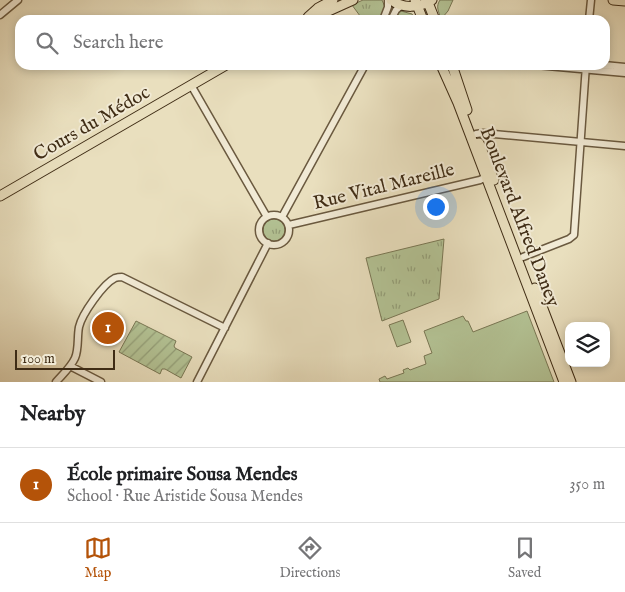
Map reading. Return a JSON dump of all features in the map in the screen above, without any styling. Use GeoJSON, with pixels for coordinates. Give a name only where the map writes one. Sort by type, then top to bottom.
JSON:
{"type":"FeatureCollection","features":[{"type":"Feature","properties":{"kind":"main road"},"geometry":{"type":"LineString","coordinates":[[310,15],[318,8],[333,0]]}},
{"type":"Feature","properties":{"kind":"main road"},"geometry":{"type":"LineString","coordinates":[[319,15],[353,0]]}},
{"type":"Feature","properties":{"kind":"main road"},"geometry":{"type":"LineString","coordinates":[[389,0],[412,7],[416,3],[429,1],[433,15]]}},
{"type":"Feature","properties":{"kind":"main road"},"geometry":{"type":"LineString","coordinates":[[613,0],[625,1]]}},
{"type":"Feature","properties":{"kind":"main road"},"geometry":{"type":"LineString","coordinates":[[416,3],[420,15]]}},
{"type":"Feature","properties":{"kind":"main road","name":"Cours du Médoc"},"geometry":{"type":"LineString","coordinates":[[0,196],[217,70]]}},
{"type":"Feature","properties":{"kind":"main road","name":"Boulevard Alfred Daney"},"geometry":{"type":"LineString","coordinates":[[443,70],[458,103],[564,382]]}},
{"type":"Feature","properties":{"kind":"main road","name":"Boulevard Alfred Daney"},"geometry":{"type":"LineString","coordinates":[[454,70],[463,100],[571,382]]}},
{"type":"Feature","properties":{"kind":"street"},"geometry":{"type":"LineString","coordinates":[[0,15],[18,0]]}},
{"type":"Feature","properties":{"kind":"street"},"geometry":{"type":"LineString","coordinates":[[385,15],[389,0]]}},
{"type":"Feature","properties":{"kind":"street"},"geometry":{"type":"LineString","coordinates":[[590,15],[591,0]]}},
{"type":"Feature","properties":{"kind":"street"},"geometry":{"type":"LineString","coordinates":[[394,15],[402,5]]}},
{"type":"Feature","properties":{"kind":"street"},"geometry":{"type":"LineString","coordinates":[[610,66],[625,67]]}},
{"type":"Feature","properties":{"kind":"street"},"geometry":{"type":"LineString","coordinates":[[282,217],[362,70]]}},
{"type":"Feature","properties":{"kind":"street"},"geometry":{"type":"LineString","coordinates":[[523,257],[569,239],[574,235],[586,70]]}},
{"type":"Feature","properties":{"kind":"street"},"geometry":{"type":"LineString","coordinates":[[606,70],[625,73]]}},
{"type":"Feature","properties":{"kind":"street"},"geometry":{"type":"LineString","coordinates":[[191,85],[267,217]]}},
{"type":"Feature","properties":{"kind":"street"},"geometry":{"type":"LineString","coordinates":[[476,134],[483,133],[625,146]]}},
{"type":"Feature","properties":{"kind":"street","name":"Rue Vital Mareille"},"geometry":{"type":"LineString","coordinates":[[289,225],[486,177]]}},
{"type":"Feature","properties":{"kind":"street"},"geometry":{"type":"LineString","coordinates":[[277,215],[282,217],[289,225],[288,235],[283,242],[274,245],[263,240],[260,232],[261,223],[267,217],[277,215]]}},
{"type":"Feature","properties":{"kind":"street"},"geometry":{"type":"LineString","coordinates":[[197,382],[268,243]]}},
{"type":"Feature","properties":{"kind":"street"},"geometry":{"type":"LineString","coordinates":[[56,382],[70,366],[76,355],[80,325],[84,314],[109,282],[116,277],[122,277],[224,328]]}},
{"type":"Feature","properties":{"kind":"street"},"geometry":{"type":"LineString","coordinates":[[70,366],[101,382]]}},
{"type":"Feature","properties":{"kind":"green space"},"geometry":{"type":"Polygon","coordinates":[[[363,0],[382,0],[385,7],[382,15],[359,15],[352,5],[363,0]]]}},
{"type":"Feature","properties":{"kind":"green space"},"geometry":{"type":"Polygon","coordinates":[[[440,0],[453,0],[445,15],[440,15],[438,4],[440,0]]]}},
{"type":"Feature","properties":{"kind":"green space"},"geometry":{"type":"Polygon","coordinates":[[[401,11],[413,15],[397,15],[401,11]]]}},
{"type":"Feature","properties":{"kind":"green space"},"geometry":{"type":"Polygon","coordinates":[[[270,219],[278,219],[285,226],[285,234],[278,241],[270,241],[263,234],[263,226],[270,219]]]}},
{"type":"Feature","properties":{"kind":"green space"},"geometry":{"type":"Polygon","coordinates":[[[444,239],[439,299],[382,321],[366,258],[444,239]]]}},
{"type":"Feature","properties":{"kind":"green space"},"geometry":{"type":"Polygon","coordinates":[[[527,311],[554,382],[380,382],[379,379],[385,376],[387,379],[404,373],[403,370],[408,368],[410,370],[426,364],[424,356],[432,353],[424,331],[463,316],[468,321],[473,332],[527,311]]]}},
{"type":"Feature","properties":{"kind":"green space"},"geometry":{"type":"Polygon","coordinates":[[[403,320],[411,342],[397,347],[389,325],[403,320]]]}},
{"type":"Feature","properties":{"kind":"green space"},"geometry":{"type":"Polygon","coordinates":[[[136,321],[176,341],[175,348],[192,357],[181,378],[165,369],[162,369],[160,374],[119,352],[136,321]]]}},
{"type":"Feature","properties":{"kind":"place","name":"École primaire Sousa Mendes"},"geometry":{"type":"Point","coordinates":[108,328]}}]}
